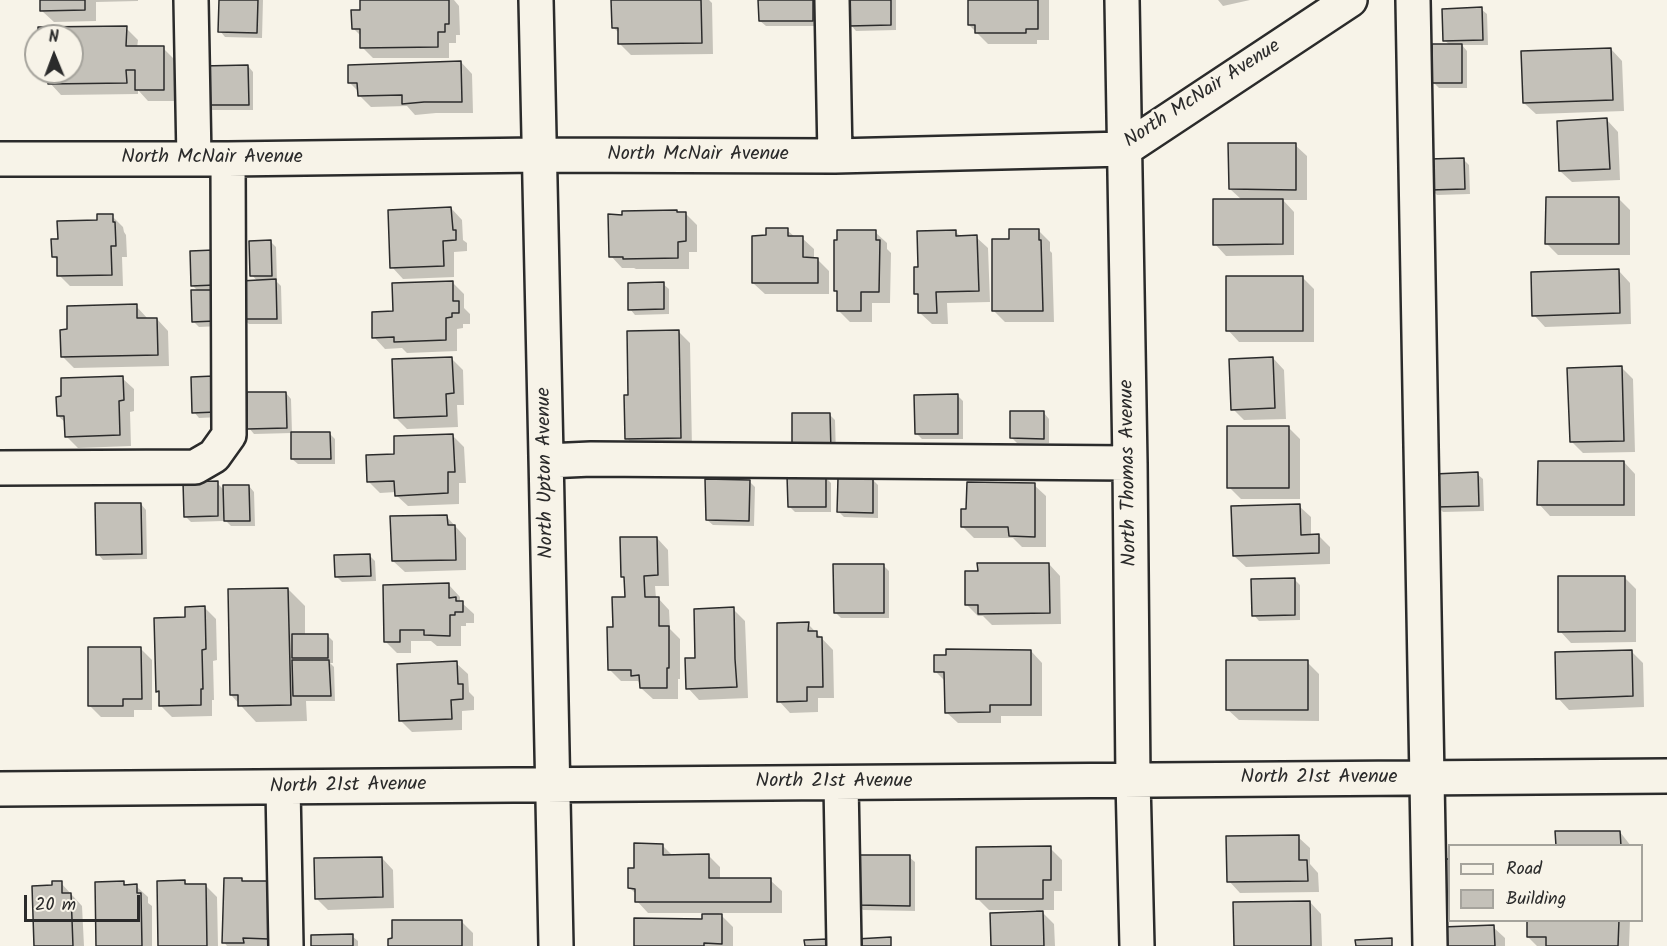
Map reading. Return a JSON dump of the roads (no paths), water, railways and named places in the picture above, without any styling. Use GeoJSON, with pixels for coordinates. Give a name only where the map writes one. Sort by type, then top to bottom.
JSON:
{"type":"FeatureCollection","features":[{"type":"Feature","properties":{"kind":"street"},"geometry":{"type":"LineString","coordinates":[[191,0],[194,159]]}},
{"type":"Feature","properties":{"kind":"street","name":"North Upton Avenue"},"geometry":{"type":"LineString","coordinates":[[536,0],[556,946]]}},
{"type":"Feature","properties":{"kind":"street"},"geometry":{"type":"LineString","coordinates":[[832,0],[835,156]]}},
{"type":"Feature","properties":{"kind":"street","name":"North Thomas Avenue"},"geometry":{"type":"LineString","coordinates":[[1122,0],[1137,946]]}},
{"type":"Feature","properties":{"kind":"street","name":"North McNair Avenue"},"geometry":{"type":"LineString","coordinates":[[0,159],[538,155],[835,156],[1125,149],[1350,0]]}},
{"type":"Feature","properties":{"kind":"street"},"geometry":{"type":"LineString","coordinates":[[1413,0],[1430,946]]}},
{"type":"Feature","properties":{"kind":"street"},"geometry":{"type":"LineString","coordinates":[[0,468],[195,467],[214,456],[229,435],[228,159]]}},
{"type":"Feature","properties":{"kind":"street"},"geometry":{"type":"LineString","coordinates":[[547,461],[591,459],[1130,463]]}},
{"type":"Feature","properties":{"kind":"street","name":"North 21st Avenue"},"geometry":{"type":"LineString","coordinates":[[0,789],[1667,776]]}},
{"type":"Feature","properties":{"kind":"street"},"geometry":{"type":"LineString","coordinates":[[841,783],[844,946]]}},
{"type":"Feature","properties":{"kind":"street"},"geometry":{"type":"LineString","coordinates":[[283,787],[286,946]]}}]}
